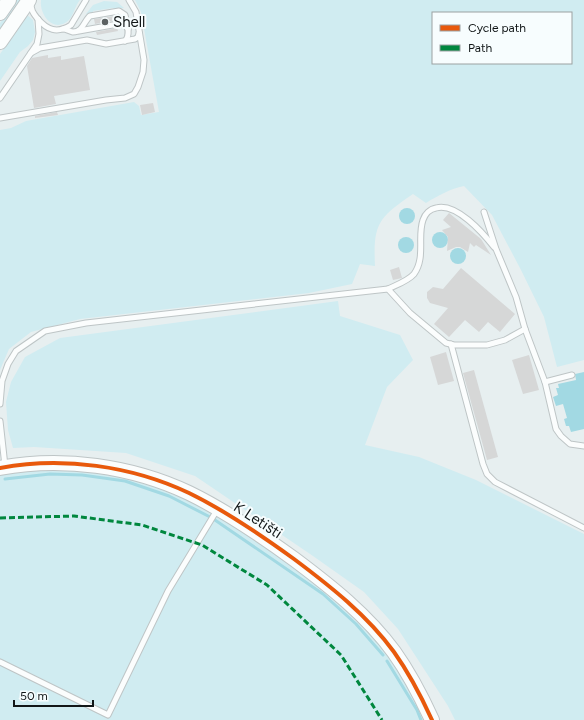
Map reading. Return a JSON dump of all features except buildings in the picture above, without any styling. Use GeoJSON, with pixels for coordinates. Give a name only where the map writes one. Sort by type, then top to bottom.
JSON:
{"type":"FeatureCollection","features":[{"type":"Feature","properties":{"kind":"street"},"geometry":{"type":"LineString","coordinates":[[0,13],[9,0]]}},
{"type":"Feature","properties":{"kind":"street"},"geometry":{"type":"LineString","coordinates":[[0,42],[30,0]]}},
{"type":"Feature","properties":{"kind":"street","name":"K Letišti"},"geometry":{"type":"LineString","coordinates":[[2,467],[69,463],[116,469],[164,482],[189,493],[218,509],[253,530],[284,552],[316,576],[355,609],[393,650],[410,675],[432,720]]}},
{"type":"Feature","properties":{"kind":"lane"},"geometry":{"type":"LineString","coordinates":[[30,0],[32,11],[49,29],[63,29],[71,32],[118,24],[125,25],[128,29]]}},
{"type":"Feature","properties":{"kind":"lane"},"geometry":{"type":"LineString","coordinates":[[63,29],[74,22],[86,0]]}},
{"type":"Feature","properties":{"kind":"lane"},"geometry":{"type":"LineString","coordinates":[[0,118],[106,100],[121,99],[130,97],[134,94],[138,87],[144,66],[136,12],[128,0]]}},
{"type":"Feature","properties":{"kind":"lane"},"geometry":{"type":"LineString","coordinates":[[77,31],[81,29],[90,16],[116,11],[122,12],[125,15],[128,29],[128,36],[124,41]]}},
{"type":"Feature","properties":{"kind":"lane"},"geometry":{"type":"LineString","coordinates":[[0,98],[38,41],[38,19]]}},
{"type":"Feature","properties":{"kind":"lane"},"geometry":{"type":"LineString","coordinates":[[31,53],[40,48],[87,40],[106,44],[124,41],[137,38],[139,33]]}},
{"type":"Feature","properties":{"kind":"lane"},"geometry":{"type":"LineString","coordinates":[[0,404],[2,381],[8,364],[16,351],[45,331],[86,323],[388,289],[403,282],[414,274],[422,251],[421,232],[423,219],[431,209],[440,206],[448,208],[479,229],[496,249]]}},
{"type":"Feature","properties":{"kind":"lane"},"geometry":{"type":"LineString","coordinates":[[484,212],[496,249],[516,297],[525,329],[544,382],[556,429],[570,444],[584,446]]}},
{"type":"Feature","properties":{"kind":"lane"},"geometry":{"type":"LineString","coordinates":[[388,289],[410,313],[446,343],[454,345],[487,345],[505,340],[525,329]]}},
{"type":"Feature","properties":{"kind":"lane"},"geometry":{"type":"LineString","coordinates":[[450,344],[487,474],[495,482],[584,528]]}},
{"type":"Feature","properties":{"kind":"lane"},"geometry":{"type":"LineString","coordinates":[[544,382],[572,375]]}},
{"type":"Feature","properties":{"kind":"lane"},"geometry":{"type":"LineString","coordinates":[[0,422],[2,467]]}},
{"type":"Feature","properties":{"kind":"lane"},"geometry":{"type":"LineString","coordinates":[[0,662],[107,717],[168,591],[218,509]]}},
{"type":"Feature","properties":{"kind":"shaded area"},"geometry":{"type":"Polygon","coordinates":[[[16,0],[22,0],[0,31],[0,23],[16,0]]]}},
{"type":"Feature","properties":{"kind":"shaded area"},"geometry":{"type":"Polygon","coordinates":[[[41,0],[80,0],[69,20],[58,25],[53,24],[45,17],[42,11],[41,0]]]}},
{"type":"Feature","properties":{"kind":"shaded area"},"geometry":{"type":"Polygon","coordinates":[[[135,0],[584,0],[584,360],[557,367],[544,317],[521,270],[492,215],[464,186],[435,197],[426,203],[413,194],[392,209],[380,223],[377,231],[375,240],[375,266],[360,264],[352,284],[309,293],[80,319],[31,332],[9,349],[0,370],[0,130],[11,128],[26,121],[134,102],[139,106],[141,115],[159,112],[141,12],[135,0]]]}},
{"type":"Feature","properties":{"kind":"shaded area"},"geometry":{"type":"Polygon","coordinates":[[[104,1],[117,2],[124,8],[93,11],[93,13],[86,14],[93,5],[104,1]]]}},
{"type":"Feature","properties":{"kind":"shaded area"},"geometry":{"type":"Polygon","coordinates":[[[27,15],[33,20],[35,32],[33,40],[20,52],[0,81],[0,54],[27,15]]]}},
{"type":"Feature","properties":{"kind":"shaded area"},"geometry":{"type":"Polygon","coordinates":[[[338,301],[340,316],[400,335],[413,360],[387,387],[365,445],[419,457],[476,480],[584,534],[584,720],[455,720],[448,706],[398,629],[364,592],[195,476],[126,453],[34,447],[13,448],[8,430],[6,402],[11,382],[25,357],[60,338],[338,301]]]}},
{"type":"Feature","properties":{"kind":"shaded area"},"geometry":{"type":"Polygon","coordinates":[[[45,469],[88,471],[140,481],[187,498],[250,535],[313,580],[351,613],[388,654],[405,678],[426,720],[0,720],[0,475],[45,469]]]}},
{"type":"Feature","properties":{"kind":"water"},"geometry":{"type":"Polygon","coordinates":[[[404,208],[410,208],[415,213],[413,222],[410,224],[404,224],[399,219],[399,213],[404,208]]]}},
{"type":"Feature","properties":{"kind":"water"},"geometry":{"type":"Polygon","coordinates":[[[437,232],[443,232],[448,237],[446,246],[443,248],[437,248],[432,243],[432,237],[437,232]]]}},
{"type":"Feature","properties":{"kind":"water"},"geometry":{"type":"Polygon","coordinates":[[[403,237],[409,237],[414,242],[412,251],[409,253],[403,253],[398,248],[398,242],[403,237]]]}},
{"type":"Feature","properties":{"kind":"water"},"geometry":{"type":"Polygon","coordinates":[[[455,248],[461,248],[466,253],[464,262],[461,264],[455,264],[450,259],[450,253],[455,248]]]}},
{"type":"Feature","properties":{"kind":"water"},"geometry":{"type":"Polygon","coordinates":[[[584,372],[584,429],[571,432],[569,426],[566,426],[564,419],[567,418],[563,404],[556,406],[553,397],[558,395],[556,388],[559,388],[558,384],[576,380],[575,374],[584,372]]]}},
{"type":"Feature","properties":{"kind":"waterway"},"geometry":{"type":"LineString","coordinates":[[5,479],[50,474],[82,475],[125,481],[169,496],[212,518],[323,594],[356,624],[383,655]]}},
{"type":"Feature","properties":{"kind":"waterway"},"geometry":{"type":"LineString","coordinates":[[387,661],[417,710],[421,720]]}},
{"type":"Feature","properties":{"kind":"marked path"},"geometry":{"type":"LineString","coordinates":[[0,518],[74,516],[142,525],[202,545],[267,585],[341,655],[382,720]]}},
{"type":"Feature","properties":{"kind":"cycle path"},"geometry":{"type":"LineString","coordinates":[[0,468],[48,463],[96,466],[120,470],[167,484],[189,493],[230,515],[294,559],[360,613],[394,652],[424,702],[432,720]]}},
{"type":"Feature","properties":{"kind":"place","name":"Shell"},"geometry":{"type":"Point","coordinates":[105,22]}}]}
